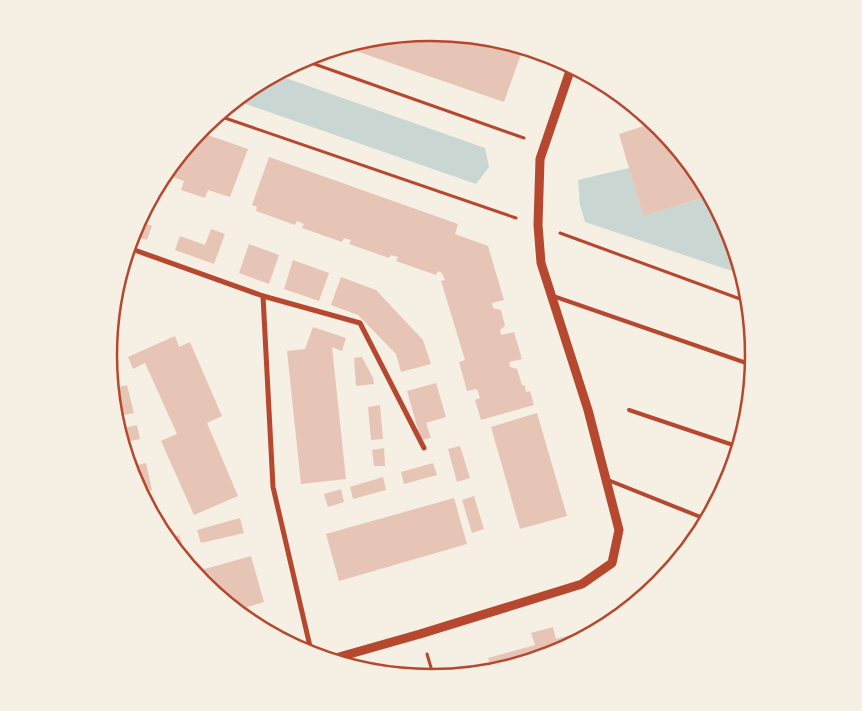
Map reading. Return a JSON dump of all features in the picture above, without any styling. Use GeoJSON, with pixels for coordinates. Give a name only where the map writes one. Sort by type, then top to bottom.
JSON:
{"type":"FeatureCollection","features":[{"type":"Feature","properties":{"kind":"street"},"geometry":{"type":"LineString","coordinates":[[341,656],[582,584],[612,563],[618,530],[588,410],[542,264],[538,225],[540,159],[543,144],[569,74]]}},
{"type":"Feature","properties":{"kind":"street"},"geometry":{"type":"LineString","coordinates":[[135,250],[263,296],[360,323],[424,448]]}},
{"type":"Feature","properties":{"kind":"street"},"geometry":{"type":"LineString","coordinates":[[263,296],[273,486],[310,645]]}},
{"type":"Feature","properties":{"kind":"lane"},"geometry":{"type":"LineString","coordinates":[[552,296],[745,363]]}},
{"type":"Feature","properties":{"kind":"lane"},"geometry":{"type":"LineString","coordinates":[[629,410],[733,445]]}},
{"type":"Feature","properties":{"kind":"lane"},"geometry":{"type":"LineString","coordinates":[[606,479],[700,517]]}},
{"type":"Feature","properties":{"kind":"path"},"geometry":{"type":"LineString","coordinates":[[314,64],[543,144]]}},
{"type":"Feature","properties":{"kind":"path"},"geometry":{"type":"LineString","coordinates":[[225,118],[538,225],[740,299]]}},
{"type":"Feature","properties":{"kind":"shaded area"},"geometry":{"type":"Polygon","coordinates":[[[285,78],[485,148],[489,167],[476,184],[244,103],[285,78]]]}},
{"type":"Feature","properties":{"kind":"shaded area"},"geometry":{"type":"Polygon","coordinates":[[[629,168],[643,216],[703,198],[721,235],[734,272],[585,222],[580,205],[578,180],[629,168]]]}},
{"type":"Feature","properties":{"kind":"building"},"geometry":{"type":"Polygon","coordinates":[[[431,41],[492,47],[521,55],[504,102],[355,51],[390,44],[431,41]]]}},
{"type":"Feature","properties":{"kind":"building"},"geometry":{"type":"Polygon","coordinates":[[[645,126],[680,164],[703,198],[643,216],[619,134],[645,126]]]}},
{"type":"Feature","properties":{"kind":"building"},"geometry":{"type":"Polygon","coordinates":[[[207,135],[248,149],[230,197],[208,190],[205,198],[181,190],[184,181],[173,177],[207,135]]]}},
{"type":"Feature","properties":{"kind":"building"},"geometry":{"type":"Polygon","coordinates":[[[269,157],[458,224],[455,234],[488,246],[504,300],[492,303],[493,308],[501,310],[505,326],[500,330],[501,335],[514,332],[522,359],[509,362],[510,367],[517,369],[526,392],[530,391],[534,405],[481,420],[475,400],[480,398],[477,389],[467,391],[459,362],[465,360],[441,281],[445,280],[442,273],[438,271],[436,275],[396,261],[398,257],[391,255],[389,258],[349,244],[351,240],[344,238],[342,242],[302,228],[304,224],[297,221],[295,225],[256,211],[257,207],[252,205],[269,157]]]}},
{"type":"Feature","properties":{"kind":"building"},"geometry":{"type":"Polygon","coordinates":[[[146,224],[152,226],[147,240],[140,238],[146,224]]]}},
{"type":"Feature","properties":{"kind":"building"},"geometry":{"type":"Polygon","coordinates":[[[211,229],[225,234],[214,264],[175,250],[180,236],[205,245],[211,229]]]}},
{"type":"Feature","properties":{"kind":"building"},"geometry":{"type":"Polygon","coordinates":[[[249,244],[279,255],[269,284],[239,273],[249,244]]]}},
{"type":"Feature","properties":{"kind":"building"},"geometry":{"type":"Polygon","coordinates":[[[293,260],[329,273],[319,301],[284,289],[293,260]]]}},
{"type":"Feature","properties":{"kind":"building"},"geometry":{"type":"Polygon","coordinates":[[[341,277],[376,290],[423,340],[431,364],[401,372],[396,354],[358,315],[331,305],[341,277]]]}},
{"type":"Feature","properties":{"kind":"building"},"geometry":{"type":"Polygon","coordinates":[[[313,327],[346,338],[342,351],[332,347],[346,479],[301,484],[287,351],[305,349],[313,327]]]}},
{"type":"Feature","properties":{"kind":"building"},"geometry":{"type":"Polygon","coordinates":[[[175,336],[179,347],[190,342],[222,416],[207,423],[238,496],[194,515],[161,441],[177,434],[145,363],[133,369],[128,357],[175,336]]]}},
{"type":"Feature","properties":{"kind":"building"},"geometry":{"type":"Polygon","coordinates":[[[362,357],[373,378],[374,384],[356,386],[354,358],[362,357]]]}},
{"type":"Feature","properties":{"kind":"building"},"geometry":{"type":"Polygon","coordinates":[[[436,383],[446,417],[426,423],[431,438],[421,440],[407,391],[436,383]]]}},
{"type":"Feature","properties":{"kind":"building"},"geometry":{"type":"Polygon","coordinates":[[[127,385],[134,413],[123,415],[118,387],[127,385]]]}},
{"type":"Feature","properties":{"kind":"building"},"geometry":{"type":"Polygon","coordinates":[[[380,405],[383,439],[371,440],[368,407],[380,405]]]}},
{"type":"Feature","properties":{"kind":"building"},"geometry":{"type":"Polygon","coordinates":[[[537,413],[567,516],[520,529],[491,427],[537,413]]]}},
{"type":"Feature","properties":{"kind":"building"},"geometry":{"type":"Polygon","coordinates":[[[137,425],[140,439],[128,441],[125,428],[137,425]]]}},
{"type":"Feature","properties":{"kind":"building"},"geometry":{"type":"Polygon","coordinates":[[[460,446],[470,478],[457,482],[448,449],[460,446]]]}},
{"type":"Feature","properties":{"kind":"building"},"geometry":{"type":"Polygon","coordinates":[[[384,448],[385,466],[374,466],[372,450],[384,448]]]}},
{"type":"Feature","properties":{"kind":"building"},"geometry":{"type":"Polygon","coordinates":[[[146,463],[152,490],[148,491],[136,465],[146,463]]]}},
{"type":"Feature","properties":{"kind":"building"},"geometry":{"type":"Polygon","coordinates":[[[433,463],[437,475],[404,484],[401,472],[433,463]]]}},
{"type":"Feature","properties":{"kind":"building"},"geometry":{"type":"Polygon","coordinates":[[[383,477],[386,490],[353,499],[350,487],[383,477]]]}},
{"type":"Feature","properties":{"kind":"building"},"geometry":{"type":"Polygon","coordinates":[[[341,489],[344,502],[328,507],[324,494],[341,489]]]}},
{"type":"Feature","properties":{"kind":"building"},"geometry":{"type":"Polygon","coordinates":[[[474,496],[484,529],[472,533],[462,500],[474,496]]]}},
{"type":"Feature","properties":{"kind":"building"},"geometry":{"type":"Polygon","coordinates":[[[454,498],[467,544],[339,581],[326,534],[454,498]]]}},
{"type":"Feature","properties":{"kind":"building"},"geometry":{"type":"Polygon","coordinates":[[[240,518],[244,533],[201,543],[197,530],[240,518]]]}},
{"type":"Feature","properties":{"kind":"building"},"geometry":{"type":"Polygon","coordinates":[[[179,535],[183,547],[182,547],[174,536],[179,535]]]}},
{"type":"Feature","properties":{"kind":"building"},"geometry":{"type":"Polygon","coordinates":[[[251,556],[264,602],[244,608],[201,570],[251,556]]]}},
{"type":"Feature","properties":{"kind":"building"},"geometry":{"type":"Polygon","coordinates":[[[553,627],[556,639],[578,633],[532,653],[490,664],[488,658],[535,645],[531,633],[553,627]]]}}]}
